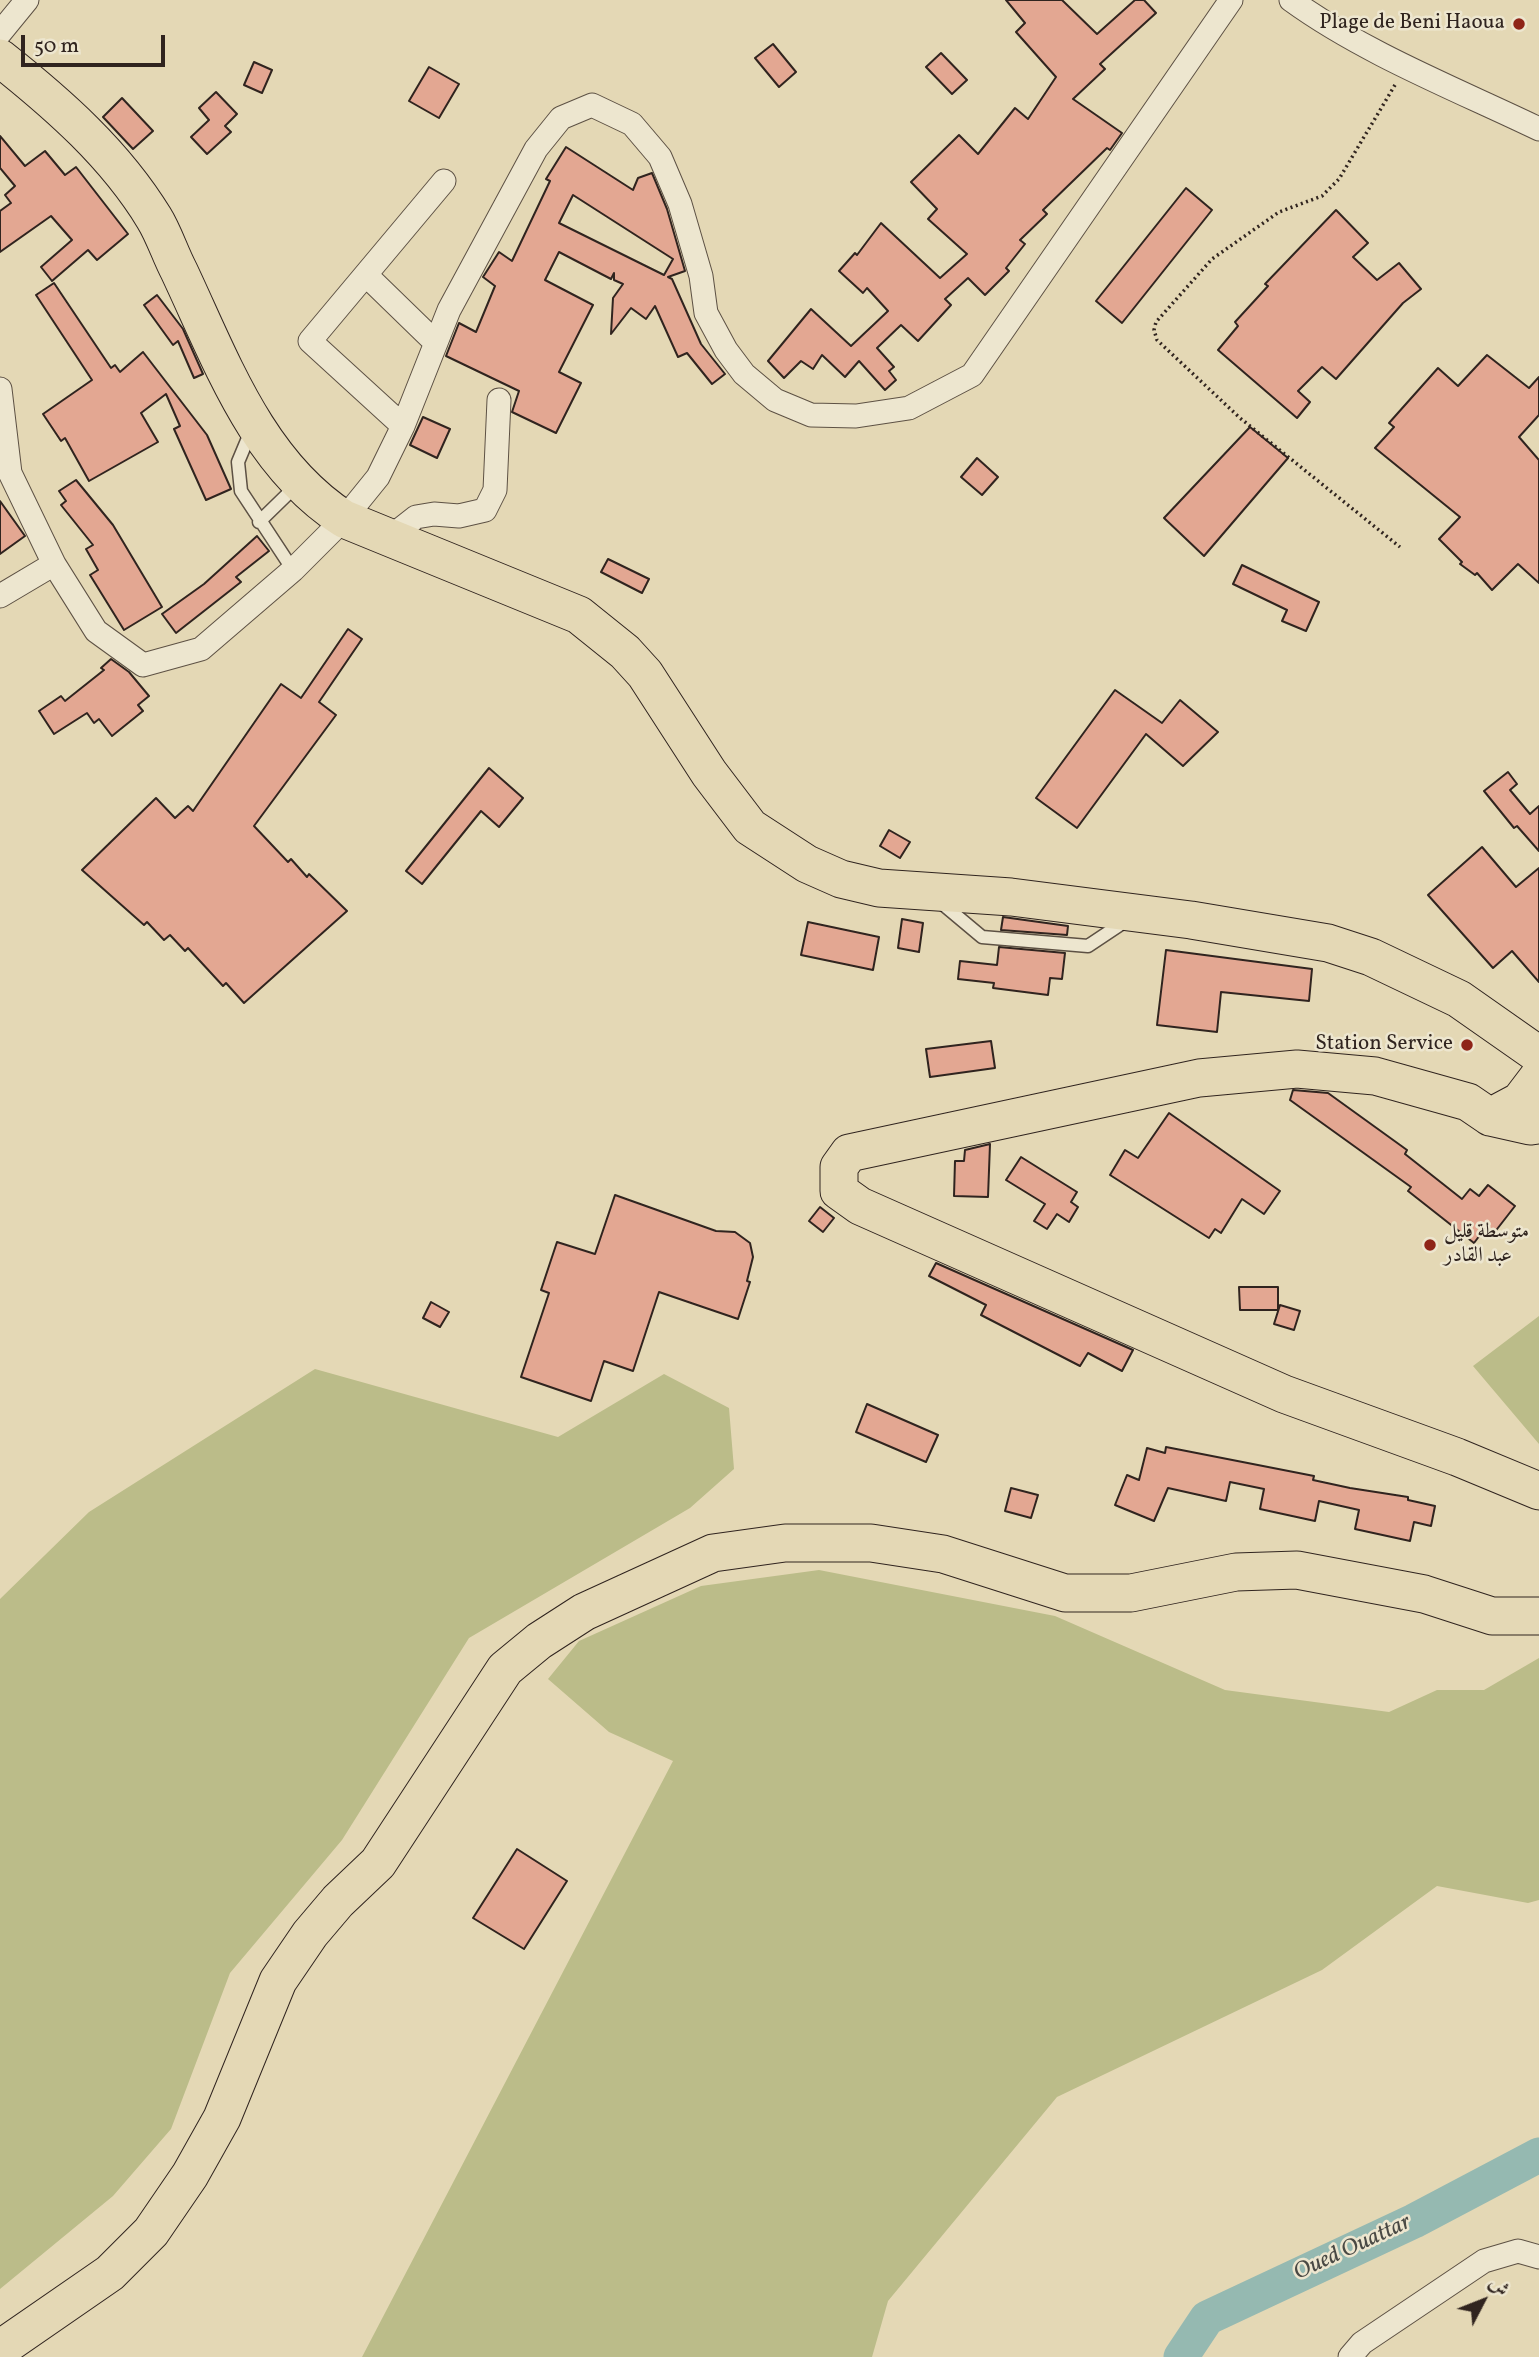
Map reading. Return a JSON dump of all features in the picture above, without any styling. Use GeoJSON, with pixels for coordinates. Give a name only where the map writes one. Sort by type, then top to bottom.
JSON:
{"type":"FeatureCollection","features":[{"type":"Feature","properties":{"kind":"main road"},"geometry":{"type":"LineString","coordinates":[[0,58],[45,94],[103,151],[154,218],[253,425],[299,482],[323,506],[344,519],[579,615],[645,674],[735,810],[769,842],[841,879],[879,888],[1012,897],[1328,943],[1371,957],[1459,999],[1539,1055]]}},
{"type":"Feature","properties":{"kind":"main road"},"geometry":{"type":"LineString","coordinates":[[1539,1125],[1490,1116],[1468,1102],[1375,1076],[1297,1069],[1199,1078],[849,1153],[839,1167],[839,1191],[860,1206],[1284,1394],[1457,1457],[1539,1491]]}},
{"type":"Feature","properties":{"kind":"main road"},"geometry":{"type":"LineString","coordinates":[[1490,1116],[1520,1101],[1539,1076]]}},
{"type":"Feature","properties":{"kind":"main road"},"geometry":{"type":"LineString","coordinates":[[0,2349],[110,2273],[150,2232],[190,2175],[222,2118],[278,1981],[310,1934],[338,1901],[378,1863],[505,1669],[539,1641],[584,1612],[713,1553],[785,1543],[871,1543],[943,1554],[1065,1593],[1131,1593],[1236,1572],[1297,1570],[1424,1594],[1492,1616],[1539,1616]]}},
{"type":"Feature","properties":{"kind":"street"},"geometry":{"type":"LineString","coordinates":[[0,33],[27,0]]}},
{"type":"Feature","properties":{"kind":"street"},"geometry":{"type":"LineString","coordinates":[[0,389],[2,429],[10,473],[54,564],[96,631],[143,664],[201,649],[293,570],[344,519],[378,477],[403,426],[449,310],[536,149],[561,118],[592,105],[632,124],[660,158],[680,204],[701,276],[706,313],[744,374],[775,400],[811,415],[856,416],[909,408],[972,375],[1231,0]]}},
{"type":"Feature","properties":{"kind":"street"},"geometry":{"type":"LineString","coordinates":[[1291,0],[1327,23],[1406,65],[1539,130]]}},
{"type":"Feature","properties":{"kind":"street"},"geometry":{"type":"LineString","coordinates":[[403,426],[310,341],[444,181]]}},
{"type":"Feature","properties":{"kind":"street"},"geometry":{"type":"LineString","coordinates":[[366,275],[436,343]]}},
{"type":"Feature","properties":{"kind":"street"},"geometry":{"type":"LineString","coordinates":[[388,539],[416,517],[434,514],[459,516],[485,510],[495,490],[499,400]]}},
{"type":"Feature","properties":{"kind":"street"},"geometry":{"type":"LineString","coordinates":[[0,596],[54,564]]}},
{"type":"Feature","properties":{"kind":"street"},"geometry":{"type":"LineString","coordinates":[[1350,2357],[1362,2343],[1483,2261],[1518,2251],[1539,2257]]}},
{"type":"Feature","properties":{"kind":"lane"},"geometry":{"type":"LineString","coordinates":[[253,425],[238,462],[241,491],[293,570]]}},
{"type":"Feature","properties":{"kind":"lane"},"geometry":{"type":"LineString","coordinates":[[259,522],[299,482]]}},
{"type":"Feature","properties":{"kind":"path"},"geometry":{"type":"LineString","coordinates":[[1400,547],[1240,418],[1157,340],[1154,330],[1156,322],[1212,259],[1279,212],[1322,196],[1339,179],[1406,65]]}},
{"type":"Feature","properties":{"kind":"green space"},"geometry":{"type":"Polygon","coordinates":[[[1539,1316],[1539,1444],[1473,1366],[1539,1316]]]}},
{"type":"Feature","properties":{"kind":"green space"},"geometry":{"type":"Polygon","coordinates":[[[315,1369],[558,1437],[664,1374],[729,1408],[734,1469],[690,1508],[469,1638],[342,1840],[230,1973],[171,2129],[113,2196],[0,2289],[0,1599],[89,1512],[315,1369]]]}},
{"type":"Feature","properties":{"kind":"green space"},"geometry":{"type":"Polygon","coordinates":[[[819,1570],[1055,1616],[1225,1690],[1389,1712],[1437,1690],[1484,1690],[1539,1658],[1539,1900],[1528,1903],[1437,1886],[1322,1970],[1057,2097],[888,2301],[872,2357],[362,2357],[673,1761],[609,1732],[548,1679],[579,1641],[701,1586],[819,1570]]]}},
{"type":"Feature","properties":{"kind":"building"},"geometry":{"type":"Polygon","coordinates":[[[1006,0],[1062,0],[1097,34],[1135,0],[1144,0],[1156,13],[1100,64],[1105,69],[1073,99],[1122,133],[1110,150],[1107,148],[1043,210],[1047,214],[1020,240],[1025,244],[1006,268],[1009,271],[985,295],[968,278],[945,299],[951,305],[918,341],[901,325],[877,348],[894,367],[889,371],[896,380],[885,390],[859,361],[845,377],[822,355],[813,369],[801,361],[784,378],[768,361],[811,309],[851,346],[888,311],[867,288],[863,293],[839,271],[855,253],[857,255],[881,223],[940,278],[967,254],[928,219],[937,209],[911,182],[959,135],[978,154],[1015,108],[1028,119],[1056,77],[1016,32],[1025,23],[1006,0]]]}},
{"type":"Feature","properties":{"kind":"building"},"geometry":{"type":"Polygon","coordinates":[[[773,44],[796,72],[779,87],[755,58],[773,44]]]}},
{"type":"Feature","properties":{"kind":"building"},"geometry":{"type":"Polygon","coordinates":[[[941,53],[967,80],[952,94],[926,67],[941,53]]]}},
{"type":"Feature","properties":{"kind":"building"},"geometry":{"type":"Polygon","coordinates":[[[254,62],[272,70],[262,93],[244,85],[254,62]]]}},
{"type":"Feature","properties":{"kind":"building"},"geometry":{"type":"Polygon","coordinates":[[[429,67],[459,84],[439,118],[409,101],[429,67]]]}},
{"type":"Feature","properties":{"kind":"building"},"geometry":{"type":"Polygon","coordinates":[[[216,92],[237,114],[225,126],[231,132],[207,154],[191,137],[209,120],[199,108],[216,92]]]}},
{"type":"Feature","properties":{"kind":"building"},"geometry":{"type":"Polygon","coordinates":[[[122,98],[153,131],[133,149],[103,117],[122,98]]]}},
{"type":"Feature","properties":{"kind":"building"},"geometry":{"type":"Polygon","coordinates":[[[0,136],[25,166],[45,151],[65,175],[76,167],[128,234],[97,260],[88,250],[52,281],[41,267],[72,240],[51,216],[0,252],[0,211],[11,203],[5,195],[15,186],[0,168],[0,136]]]}},
{"type":"Feature","properties":{"kind":"building"},"geometry":{"type":"Polygon","coordinates":[[[566,147],[633,190],[638,178],[652,173],[667,209],[685,271],[668,277],[672,279],[701,344],[725,374],[712,384],[687,353],[678,357],[655,306],[646,319],[631,308],[611,334],[613,298],[623,284],[614,280],[614,273],[611,279],[559,252],[545,280],[593,305],[559,372],[581,383],[556,433],[512,412],[519,391],[446,356],[459,323],[476,332],[495,286],[483,277],[499,252],[512,261],[550,181],[546,179],[566,147]],[[573,195],[559,223],[664,275],[673,259],[573,195]]]}},
{"type":"Feature","properties":{"kind":"building"},"geometry":{"type":"Polygon","coordinates":[[[1186,188],[1212,210],[1122,323],[1096,301],[1186,188]]]}},
{"type":"Feature","properties":{"kind":"building"},"geometry":{"type":"Polygon","coordinates":[[[1336,210],[1368,243],[1353,257],[1377,280],[1399,263],[1421,289],[1403,303],[1336,379],[1322,367],[1298,391],[1310,402],[1297,418],[1218,350],[1238,326],[1235,322],[1268,286],[1265,284],[1336,210]]]}},
{"type":"Feature","properties":{"kind":"building"},"geometry":{"type":"Polygon","coordinates":[[[54,283],[111,368],[115,365],[120,372],[143,352],[207,435],[231,489],[206,500],[174,429],[180,426],[166,394],[141,413],[158,442],[89,481],[65,438],[61,441],[43,414],[92,380],[36,295],[54,283]]]}},
{"type":"Feature","properties":{"kind":"building"},"geometry":{"type":"Polygon","coordinates":[[[157,295],[183,329],[203,374],[194,378],[178,341],[173,345],[144,305],[157,295]]]}},
{"type":"Feature","properties":{"kind":"building"},"geometry":{"type":"Polygon","coordinates":[[[1487,355],[1529,388],[1539,377],[1539,415],[1519,437],[1539,460],[1539,583],[1518,564],[1492,590],[1477,573],[1475,575],[1460,564],[1462,562],[1439,539],[1460,517],[1375,448],[1394,427],[1389,423],[1438,368],[1458,386],[1487,355]]]}},
{"type":"Feature","properties":{"kind":"building"},"geometry":{"type":"Polygon","coordinates":[[[423,417],[450,429],[437,458],[410,445],[423,417]]]}},
{"type":"Feature","properties":{"kind":"building"},"geometry":{"type":"Polygon","coordinates":[[[1250,427],[1288,458],[1204,556],[1164,518],[1250,427]]]}},
{"type":"Feature","properties":{"kind":"building"},"geometry":{"type":"Polygon","coordinates":[[[977,458],[998,477],[982,495],[961,477],[977,458]]]}},
{"type":"Feature","properties":{"kind":"building"},"geometry":{"type":"Polygon","coordinates":[[[76,480],[113,525],[162,607],[124,630],[90,575],[98,570],[86,549],[93,545],[61,505],[66,501],[59,491],[76,480]]]}},
{"type":"Feature","properties":{"kind":"building"},"geometry":{"type":"Polygon","coordinates":[[[0,501],[25,536],[0,554],[0,501]]]}},
{"type":"Feature","properties":{"kind":"building"},"geometry":{"type":"Polygon","coordinates":[[[257,536],[269,551],[236,577],[241,582],[176,633],[162,614],[204,584],[257,536]]]}},
{"type":"Feature","properties":{"kind":"building"},"geometry":{"type":"Polygon","coordinates":[[[608,559],[649,579],[642,593],[601,572],[608,559]]]}},
{"type":"Feature","properties":{"kind":"building"},"geometry":{"type":"Polygon","coordinates":[[[1242,565],[1319,602],[1306,631],[1282,621],[1287,610],[1233,584],[1242,565]]]}},
{"type":"Feature","properties":{"kind":"building"},"geometry":{"type":"Polygon","coordinates":[[[348,629],[362,639],[319,702],[336,715],[254,826],[288,862],[291,859],[307,877],[309,874],[347,911],[244,1003],[226,983],[223,986],[188,948],[185,951],[170,935],[164,940],[147,922],[144,925],[82,870],[156,798],[175,818],[188,806],[193,811],[281,684],[301,698],[348,629]]]}},
{"type":"Feature","properties":{"kind":"building"},"geometry":{"type":"Polygon","coordinates":[[[111,659],[129,672],[149,696],[138,705],[143,711],[112,736],[99,719],[94,723],[87,713],[54,734],[39,711],[61,696],[65,701],[104,670],[101,668],[111,659]]]}},
{"type":"Feature","properties":{"kind":"building"},"geometry":{"type":"Polygon","coordinates":[[[1115,690],[1162,723],[1180,700],[1218,732],[1183,766],[1146,734],[1077,828],[1036,798],[1115,690]]]}},
{"type":"Feature","properties":{"kind":"building"},"geometry":{"type":"Polygon","coordinates":[[[489,768],[523,798],[499,827],[481,811],[422,884],[406,871],[489,768]]]}},
{"type":"Feature","properties":{"kind":"building"},"geometry":{"type":"Polygon","coordinates":[[[1508,772],[1517,784],[1510,790],[1530,814],[1539,806],[1539,851],[1517,826],[1514,828],[1484,791],[1508,772]]]}},
{"type":"Feature","properties":{"kind":"building"},"geometry":{"type":"Polygon","coordinates":[[[889,830],[910,842],[900,858],[880,846],[889,830]]]}},
{"type":"Feature","properties":{"kind":"building"},"geometry":{"type":"Polygon","coordinates":[[[1482,847],[1516,887],[1539,868],[1539,982],[1512,951],[1493,968],[1428,895],[1482,847]]]}},
{"type":"Feature","properties":{"kind":"building"},"geometry":{"type":"Polygon","coordinates":[[[1003,917],[1068,926],[1067,935],[1001,930],[1003,917]]]}},
{"type":"Feature","properties":{"kind":"building"},"geometry":{"type":"Polygon","coordinates":[[[902,919],[923,923],[919,952],[898,948],[902,919]]]}},
{"type":"Feature","properties":{"kind":"building"},"geometry":{"type":"Polygon","coordinates":[[[808,922],[879,937],[873,970],[801,955],[808,922]]]}},
{"type":"Feature","properties":{"kind":"building"},"geometry":{"type":"Polygon","coordinates":[[[999,947],[1065,953],[1062,979],[1050,978],[1048,995],[993,988],[994,983],[958,979],[960,961],[997,965],[999,947]]]}},
{"type":"Feature","properties":{"kind":"building"},"geometry":{"type":"Polygon","coordinates":[[[1166,950],[1312,969],[1309,1001],[1221,992],[1217,1032],[1157,1025],[1166,950]]]}},
{"type":"Feature","properties":{"kind":"building"},"geometry":{"type":"Polygon","coordinates":[[[991,1041],[995,1068],[930,1077],[926,1049],[991,1041]]]}},
{"type":"Feature","properties":{"kind":"building"},"geometry":{"type":"Polygon","coordinates":[[[1293,1090],[1328,1093],[1407,1150],[1405,1154],[1462,1199],[1470,1189],[1479,1196],[1488,1185],[1515,1206],[1494,1233],[1486,1227],[1474,1243],[1408,1191],[1411,1187],[1290,1100],[1293,1090]]]}},
{"type":"Feature","properties":{"kind":"building"},"geometry":{"type":"Polygon","coordinates":[[[1169,1113],[1280,1191],[1264,1214],[1242,1199],[1221,1233],[1215,1229],[1209,1238],[1110,1175],[1125,1150],[1138,1158],[1169,1113]]]}},
{"type":"Feature","properties":{"kind":"building"},"geometry":{"type":"Polygon","coordinates":[[[990,1144],[988,1197],[954,1196],[955,1161],[964,1161],[965,1150],[990,1144]]]}},
{"type":"Feature","properties":{"kind":"building"},"geometry":{"type":"Polygon","coordinates":[[[1021,1157],[1077,1192],[1071,1202],[1078,1207],[1069,1222],[1057,1214],[1047,1229],[1034,1221],[1045,1204],[1006,1180],[1021,1157]]]}},
{"type":"Feature","properties":{"kind":"building"},"geometry":{"type":"Polygon","coordinates":[[[615,1195],[716,1231],[735,1232],[750,1243],[753,1257],[747,1281],[750,1282],[738,1319],[659,1292],[633,1371],[604,1361],[591,1401],[521,1377],[549,1293],[541,1290],[557,1242],[595,1254],[615,1195]]]}},
{"type":"Feature","properties":{"kind":"building"},"geometry":{"type":"Polygon","coordinates":[[[820,1207],[834,1218],[823,1232],[809,1221],[820,1207]]]}},
{"type":"Feature","properties":{"kind":"building"},"geometry":{"type":"Polygon","coordinates":[[[936,1263],[1133,1350],[1122,1371],[1088,1353],[1080,1366],[981,1315],[986,1305],[929,1276],[936,1263]]]}},
{"type":"Feature","properties":{"kind":"building"},"geometry":{"type":"Polygon","coordinates":[[[1239,1287],[1278,1287],[1278,1310],[1240,1310],[1239,1287]]]}},
{"type":"Feature","properties":{"kind":"building"},"geometry":{"type":"Polygon","coordinates":[[[431,1302],[449,1312],[440,1327],[423,1318],[431,1302]]]}},
{"type":"Feature","properties":{"kind":"building"},"geometry":{"type":"Polygon","coordinates":[[[1280,1305],[1300,1311],[1294,1330],[1274,1324],[1280,1305]]]}},
{"type":"Feature","properties":{"kind":"building"},"geometry":{"type":"Polygon","coordinates":[[[867,1404],[938,1435],[926,1462],[856,1432],[867,1404]]]}},
{"type":"Feature","properties":{"kind":"building"},"geometry":{"type":"Polygon","coordinates":[[[1166,1447],[1314,1476],[1313,1480],[1350,1488],[1408,1497],[1408,1500],[1435,1506],[1431,1526],[1414,1522],[1410,1541],[1355,1529],[1359,1510],[1319,1501],[1315,1521],[1260,1509],[1264,1489],[1230,1482],[1226,1501],[1168,1488],[1154,1521],[1115,1505],[1127,1475],[1139,1480],[1147,1448],[1165,1453],[1166,1447]]]}},
{"type":"Feature","properties":{"kind":"building"},"geometry":{"type":"Polygon","coordinates":[[[1011,1488],[1038,1495],[1031,1518],[1005,1511],[1011,1488]]]}},
{"type":"Feature","properties":{"kind":"building"},"geometry":{"type":"Polygon","coordinates":[[[517,1849],[567,1881],[524,1949],[473,1918],[517,1849]]]}},
{"type":"Feature","properties":{"kind":"waterway","name":"Oued Ouattar"},"geometry":{"type":"LineString","coordinates":[[1181,2357],[1207,2318],[1414,2221],[1539,2155]]}},
{"type":"Feature","properties":{"kind":"place","name":"Plage de Beni Haoua"},"geometry":{"type":"Point","coordinates":[1519,24]}},
{"type":"Feature","properties":{"kind":"place","name":"Station Service"},"geometry":{"type":"Point","coordinates":[1467,1045]}},
{"type":"Feature","properties":{"kind":"place","name":"متوسطة قليل عبد القادر"},"geometry":{"type":"Point","coordinates":[1430,1245]}}]}
